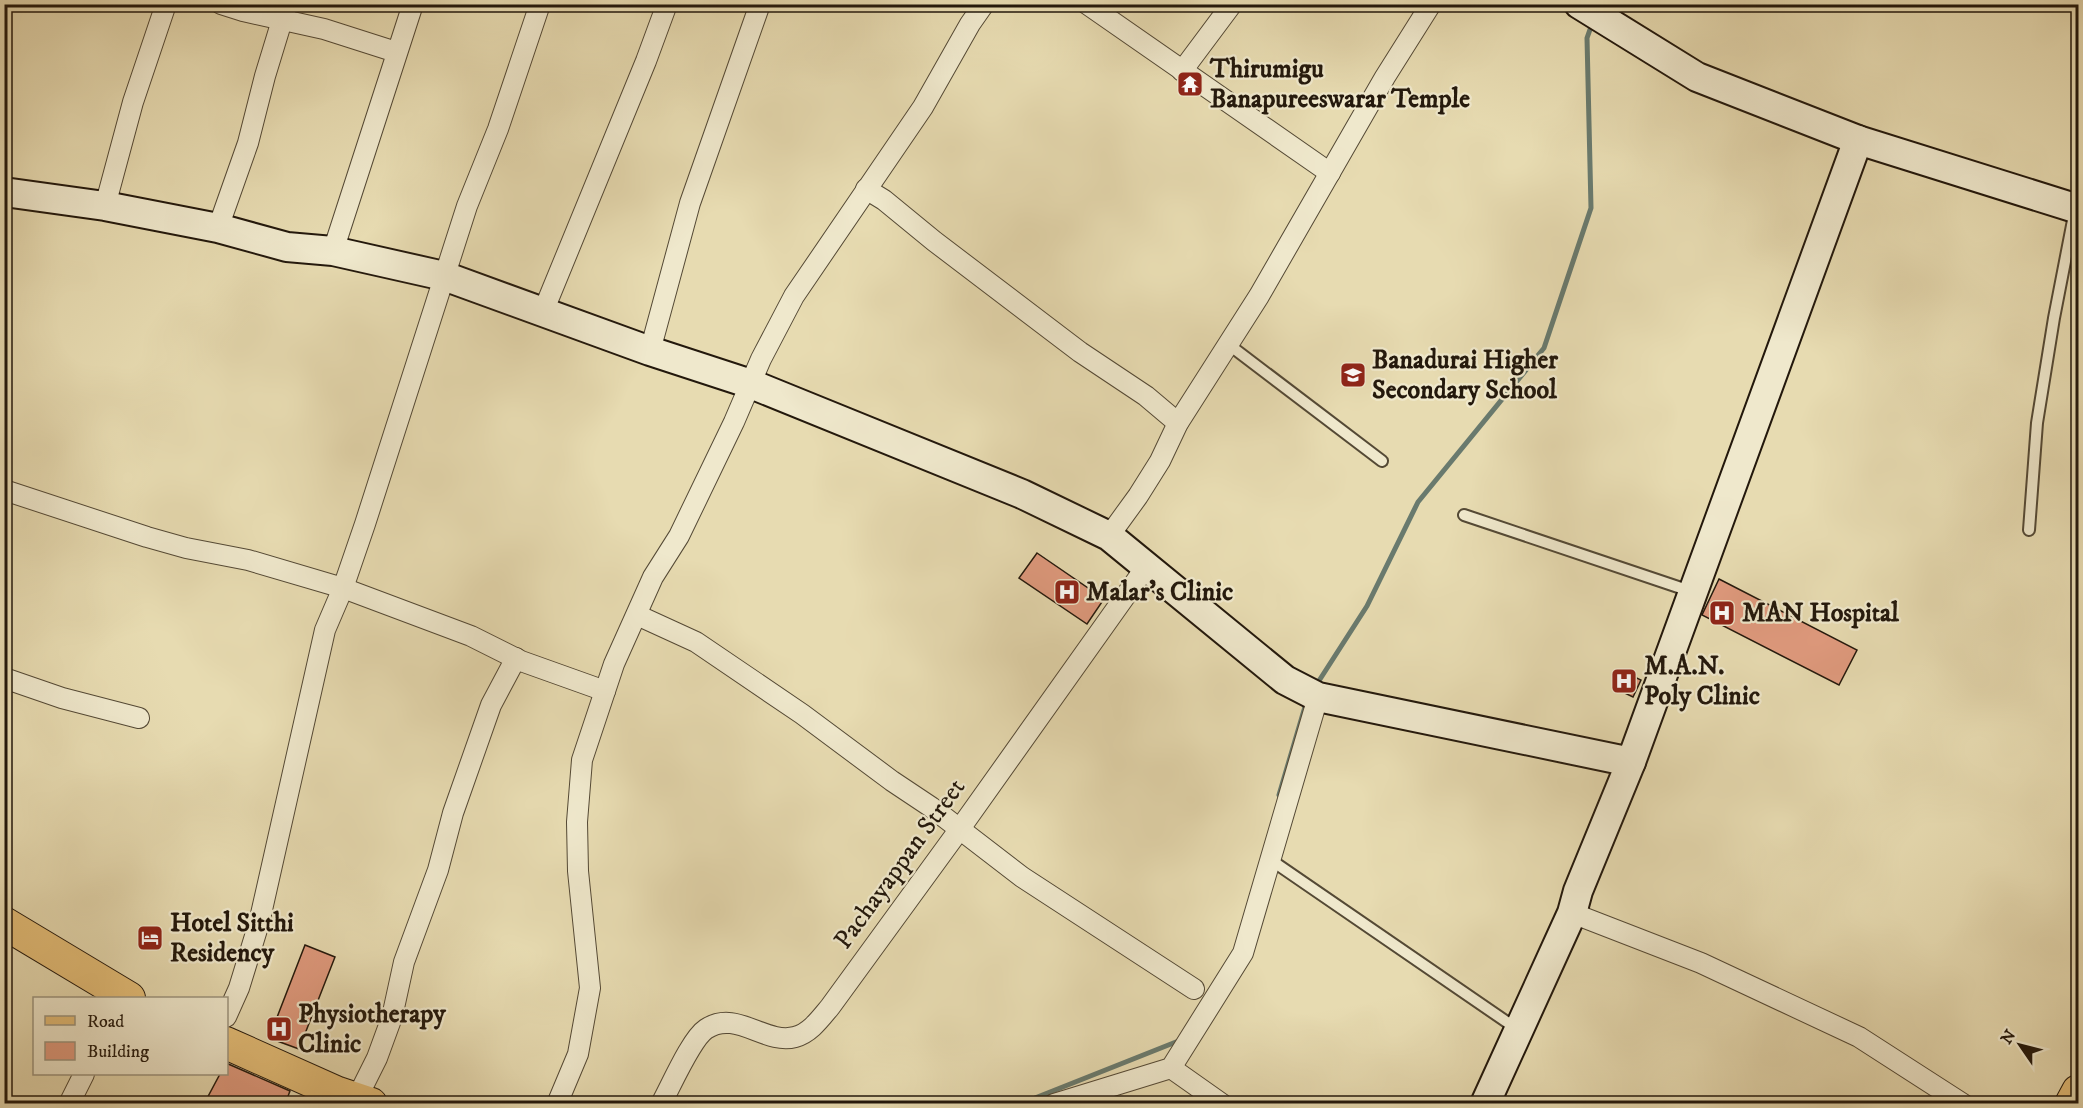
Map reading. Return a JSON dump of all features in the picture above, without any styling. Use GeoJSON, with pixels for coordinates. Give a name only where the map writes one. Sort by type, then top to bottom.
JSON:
{"type":"FeatureCollection","features":[{"type":"Feature","properties":{"kind":"main road"},"geometry":{"type":"LineString","coordinates":[[4,923],[124,997]]}},
{"type":"Feature","properties":{"kind":"main road"},"geometry":{"type":"LineString","coordinates":[[228,1044],[350,1099]]}},
{"type":"Feature","properties":{"kind":"main road"},"geometry":{"type":"LineString","coordinates":[[2071,1104],[2079,1091]]}},
{"type":"Feature","properties":{"kind":"street"},"geometry":{"type":"LineString","coordinates":[[105,206],[134,102],[166,4]]}},
{"type":"Feature","properties":{"kind":"street"},"geometry":{"type":"LineString","coordinates":[[221,4],[285,12],[324,29],[396,52]]}},
{"type":"Feature","properties":{"kind":"street"},"geometry":{"type":"LineString","coordinates":[[333,251],[413,4]]}},
{"type":"Feature","properties":{"kind":"street"},"geometry":{"type":"LineString","coordinates":[[228,1013],[239,988],[259,923],[325,630],[342,588],[392,443],[467,206],[498,129],[540,4]]}},
{"type":"Feature","properties":{"kind":"street"},"geometry":{"type":"LineString","coordinates":[[543,312],[646,61],[667,4]]}},
{"type":"Feature","properties":{"kind":"street"},"geometry":{"type":"LineString","coordinates":[[650,351],[690,203],[760,4]]}},
{"type":"Feature","properties":{"kind":"street"},"geometry":{"type":"LineString","coordinates":[[557,1104],[578,1053],[590,988],[578,871],[577,822],[582,760],[614,664],[653,577],[679,536],[752,384],[761,359],[794,296],[924,107],[970,24],[984,4]]}},
{"type":"Feature","properties":{"kind":"street"},"geometry":{"type":"LineString","coordinates":[[1182,71],[1232,4]]}},
{"type":"Feature","properties":{"kind":"street"},"geometry":{"type":"LineString","coordinates":[[1109,536],[1160,461],[1178,423],[1259,296],[1385,77],[1431,4]]}},
{"type":"Feature","properties":{"kind":"street"},"geometry":{"type":"LineString","coordinates":[[1580,5],[1697,77],[1858,140],[2077,209]]}},
{"type":"Feature","properties":{"kind":"street"},"geometry":{"type":"LineString","coordinates":[[1099,8],[1182,71],[1330,173]]}},
{"type":"Feature","properties":{"kind":"street"},"geometry":{"type":"LineString","coordinates":[[218,228],[248,143],[265,76],[285,12]]}},
{"type":"Feature","properties":{"kind":"street"},"geometry":{"type":"LineString","coordinates":[[1485,1104],[1572,913],[1578,891],[1631,762],[1858,140]]}},
{"type":"Feature","properties":{"kind":"street"},"geometry":{"type":"LineString","coordinates":[[866,189],[884,200],[1080,352],[1146,396],[1178,423]]}},
{"type":"Feature","properties":{"kind":"street"},"geometry":{"type":"LineString","coordinates":[[4,192],[105,206],[218,228],[287,247],[333,251],[444,276],[650,351],[752,384],[1022,494],[1109,536],[1285,680],[1318,697],[1631,762]]}},
{"type":"Feature","properties":{"kind":"street"},"geometry":{"type":"LineString","coordinates":[[4,490],[147,537],[186,548],[248,560],[342,588],[471,636],[516,658],[605,691]]}},
{"type":"Feature","properties":{"kind":"street","name":"Pachayappan Street"},"geometry":{"type":"LineString","coordinates":[[661,1104],[697,1038],[707,1028],[723,1023],[738,1024],[781,1038],[796,1037],[813,1027],[959,830],[1146,567]]}},
{"type":"Feature","properties":{"kind":"street"},"geometry":{"type":"LineString","coordinates":[[637,615],[696,642],[802,714],[931,807],[1022,877],[1194,989]]}},
{"type":"Feature","properties":{"kind":"street"},"geometry":{"type":"LineString","coordinates":[[350,1099],[377,1058],[392,1017],[404,962],[438,870],[453,813],[491,705],[516,658]]}},
{"type":"Feature","properties":{"kind":"street"},"geometry":{"type":"LineString","coordinates":[[4,678],[62,698],[139,718]]}},
{"type":"Feature","properties":{"kind":"street"},"geometry":{"type":"LineString","coordinates":[[1054,1104],[1171,1068],[1243,953],[1318,697]]}},
{"type":"Feature","properties":{"kind":"street"},"geometry":{"type":"LineString","coordinates":[[1572,913],[1701,963],[1859,1037],[1963,1104]]}},
{"type":"Feature","properties":{"kind":"street"},"geometry":{"type":"LineString","coordinates":[[1171,1068],[1222,1104]]}},
{"type":"Feature","properties":{"kind":"street"},"geometry":{"type":"LineString","coordinates":[[69,1104],[84,1075]]}},
{"type":"Feature","properties":{"kind":"lane"},"geometry":{"type":"LineString","coordinates":[[2029,530],[2037,423],[2054,318],[2077,209]]}},
{"type":"Feature","properties":{"kind":"lane"},"geometry":{"type":"LineString","coordinates":[[1228,345],[1382,461]]}},
{"type":"Feature","properties":{"kind":"lane"},"geometry":{"type":"LineString","coordinates":[[1464,515],[1693,592]]}},
{"type":"Feature","properties":{"kind":"lane"},"geometry":{"type":"LineString","coordinates":[[1271,860],[1518,1029]]}},
{"type":"Feature","properties":{"kind":"building"},"geometry":{"type":"Polygon","coordinates":[[[1037,553],[1104,599],[1087,624],[1019,578],[1037,553]]]}},
{"type":"Feature","properties":{"kind":"building"},"geometry":{"type":"Polygon","coordinates":[[[1719,579],[1857,650],[1839,685],[1702,615],[1719,579]]]}},
{"type":"Feature","properties":{"kind":"building"},"geometry":{"type":"Polygon","coordinates":[[[1622,671],[1641,680],[1633,697],[1614,688],[1622,671]]]}},
{"type":"Feature","properties":{"kind":"building"},"geometry":{"type":"Polygon","coordinates":[[[305,945],[335,957],[299,1049],[269,1038],[305,945]]]}},
{"type":"Feature","properties":{"kind":"building"},"geometry":{"type":"Polygon","coordinates":[[[228,1064],[290,1091],[285,1104],[204,1104],[219,1075],[228,1075],[228,1064]]]}},
{"type":"Feature","properties":{"kind":"waterway"},"geometry":{"type":"LineString","coordinates":[[1315,687],[1367,606],[1418,502],[1544,348],[1591,208],[1587,38],[1593,21]]}},
{"type":"Feature","properties":{"kind":"waterway"},"geometry":{"type":"LineString","coordinates":[[1279,795],[1307,700]]}},
{"type":"Feature","properties":{"kind":"waterway"},"geometry":{"type":"LineString","coordinates":[[1032,1104],[1035,1098],[1181,1040]]}},
{"type":"Feature","properties":{"kind":"place","name":"Thirumigu Banapureeswarar Temple"},"geometry":{"type":"Point","coordinates":[1190,84]}},
{"type":"Feature","properties":{"kind":"place","name":"Banadurai Higher Secondary School"},"geometry":{"type":"Point","coordinates":[1353,375]}},
{"type":"Feature","properties":{"kind":"place","name":"Malar's Clinic"},"geometry":{"type":"Point","coordinates":[1067,592]}},
{"type":"Feature","properties":{"kind":"place","name":"MAN Hospital"},"geometry":{"type":"Point","coordinates":[1722,613]}},
{"type":"Feature","properties":{"kind":"place","name":"M.A.N. Poly Clinic"},"geometry":{"type":"Point","coordinates":[1624,681]}},
{"type":"Feature","properties":{"kind":"place","name":"Hotel Sitthi Residency"},"geometry":{"type":"Point","coordinates":[150,938]}},
{"type":"Feature","properties":{"kind":"place","name":"Physiotherapy Clinic"},"geometry":{"type":"Point","coordinates":[279,1029]}}]}
